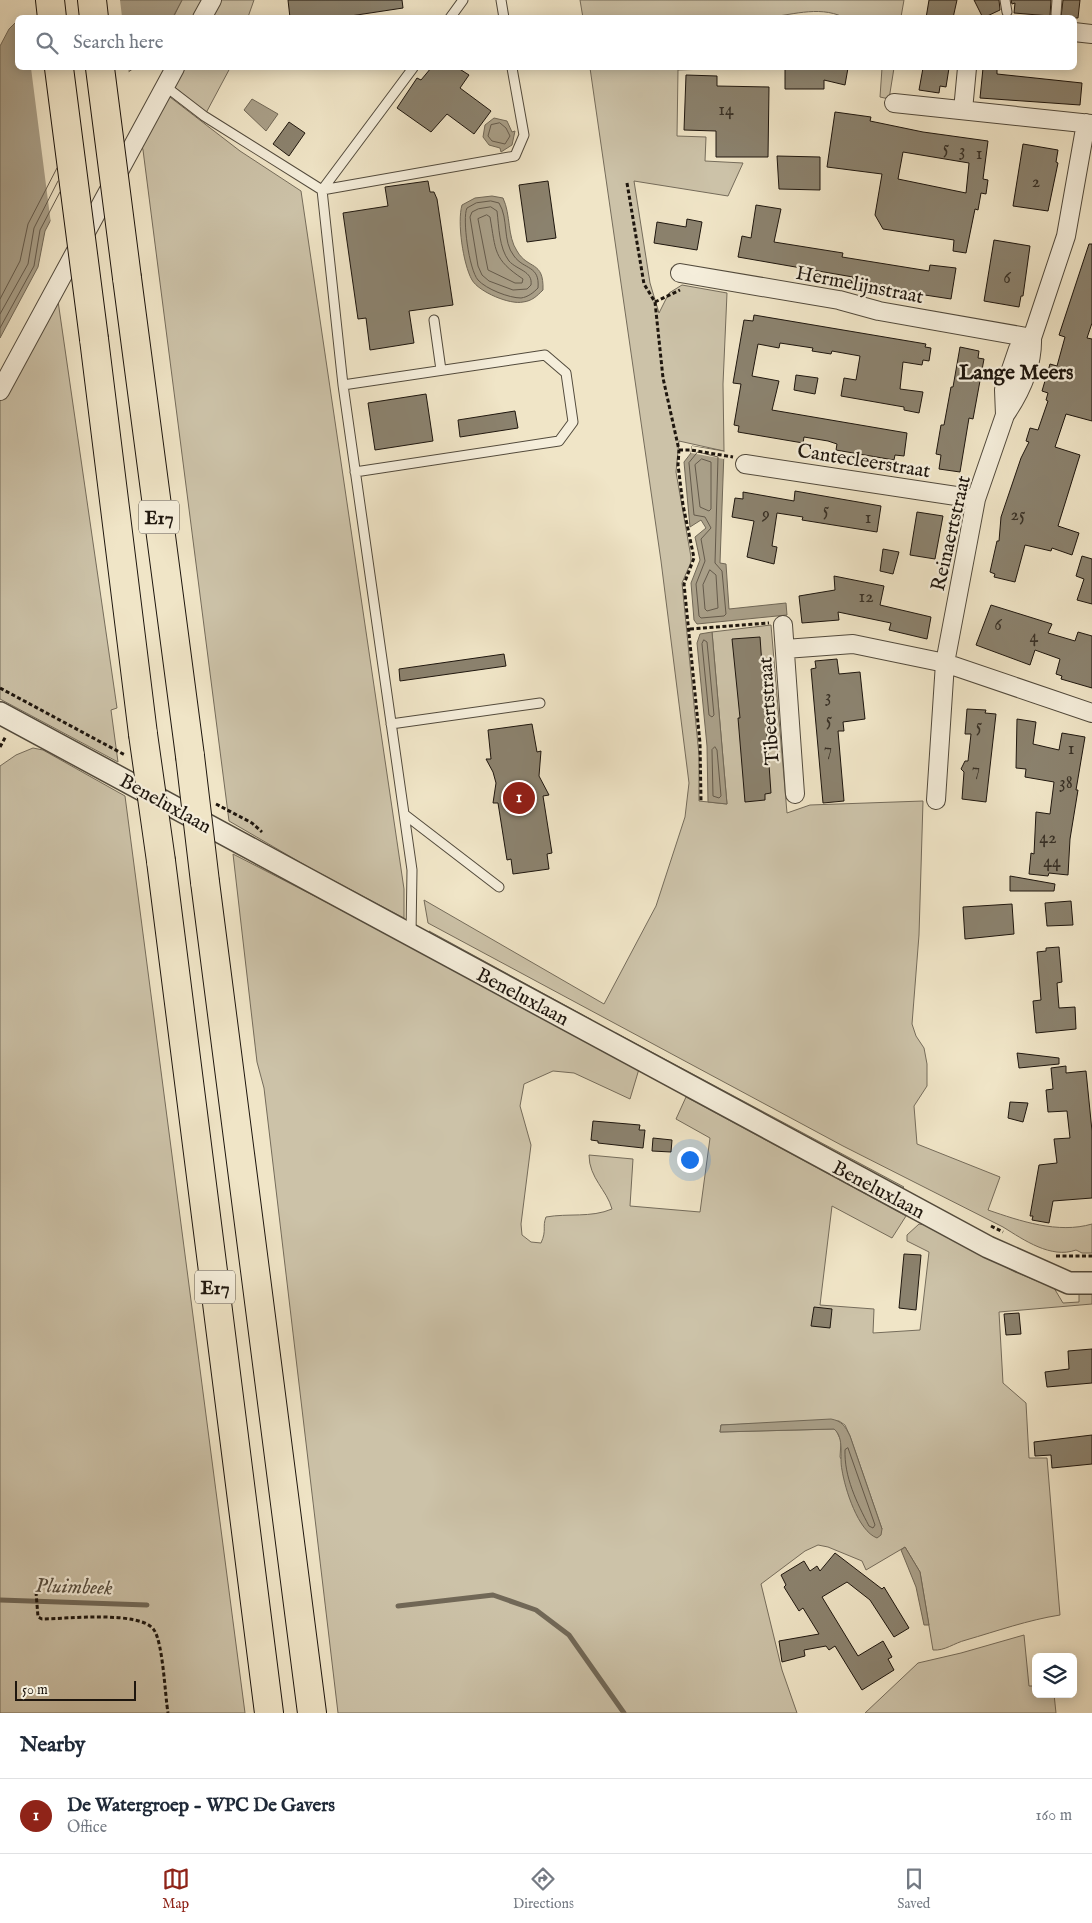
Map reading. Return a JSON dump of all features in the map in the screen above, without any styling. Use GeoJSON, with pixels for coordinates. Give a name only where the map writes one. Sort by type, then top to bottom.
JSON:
{"type":"FeatureCollection","features":[{"type":"Feature","properties":{"kind":"highway"},"geometry":{"type":"LineString","coordinates":[[50,0],[52,15]]}},
{"type":"Feature","properties":{"kind":"highway"},"geometry":{"type":"LineString","coordinates":[[92,0],[94,15]]}},
{"type":"Feature","properties":{"kind":"highway","name":"E17"},"geometry":{"type":"LineString","coordinates":[[59,70],[269,1713]]}},
{"type":"Feature","properties":{"kind":"highway","name":"E17"},"geometry":{"type":"LineString","coordinates":[[100,70],[312,1713]]}},
{"type":"Feature","properties":{"kind":"street"},"geometry":{"type":"LineString","coordinates":[[204,15],[212,0]]}},
{"type":"Feature","properties":{"kind":"street"},"geometry":{"type":"LineString","coordinates":[[1077,32],[1092,34]]}},
{"type":"Feature","properties":{"kind":"street"},"geometry":{"type":"LineString","coordinates":[[0,391],[174,70]]}},
{"type":"Feature","properties":{"kind":"street"},"geometry":{"type":"LineString","coordinates":[[963,110],[967,70]]}},
{"type":"Feature","properties":{"kind":"street"},"geometry":{"type":"LineString","coordinates":[[894,103],[1089,123]]}},
{"type":"Feature","properties":{"kind":"street","name":"Reinaertstraat"},"geometry":{"type":"LineString","coordinates":[[936,800],[946,663],[976,499],[1005,415],[1004,390],[1018,349],[1032,338],[1066,236],[1089,123]]}},
{"type":"Feature","properties":{"kind":"street","name":"Hermelijnstraat"},"geometry":{"type":"LineString","coordinates":[[680,273],[839,300],[879,311],[1032,338]]}},
{"type":"Feature","properties":{"kind":"street","name":"Cantecleerstraat"},"geometry":{"type":"LineString","coordinates":[[746,464],[976,499]]}},
{"type":"Feature","properties":{"kind":"street","name":"Tibeertstraat"},"geometry":{"type":"LineString","coordinates":[[783,625],[795,794]]}},
{"type":"Feature","properties":{"kind":"street"},"geometry":{"type":"LineString","coordinates":[[785,649],[853,644],[946,663],[1092,713]]}},
{"type":"Feature","properties":{"kind":"street","name":"Beneluxlaan"},"geometry":{"type":"LineString","coordinates":[[0,713],[849,1174],[988,1247],[1069,1283],[1092,1283]]}},
{"type":"Feature","properties":{"kind":"street","name":"Beneluxlaan"},"geometry":{"type":"LineString","coordinates":[[1048,1273],[1092,1268]]}},
{"type":"Feature","properties":{"kind":"lane"},"geometry":{"type":"LineString","coordinates":[[452,15],[464,0]]}},
{"type":"Feature","properties":{"kind":"lane"},"geometry":{"type":"LineString","coordinates":[[501,0],[504,15]]}},
{"type":"Feature","properties":{"kind":"lane"},"geometry":{"type":"LineString","coordinates":[[1004,0],[1007,12]]}},
{"type":"Feature","properties":{"kind":"lane"},"geometry":{"type":"LineString","coordinates":[[1056,14],[1057,0]]}},
{"type":"Feature","properties":{"kind":"lane"},"geometry":{"type":"LineString","coordinates":[[411,936],[412,870],[343,385],[322,190],[412,70]]}},
{"type":"Feature","properties":{"kind":"lane"},"geometry":{"type":"LineString","coordinates":[[165,86],[204,116],[322,190],[515,156],[524,135],[512,70]]}},
{"type":"Feature","properties":{"kind":"lane"},"geometry":{"type":"LineString","coordinates":[[434,320],[441,370]]}},
{"type":"Feature","properties":{"kind":"lane"},"geometry":{"type":"LineString","coordinates":[[343,385],[545,355],[566,373],[573,422],[559,442],[355,472]]}},
{"type":"Feature","properties":{"kind":"lane"},"geometry":{"type":"LineString","coordinates":[[391,724],[540,703]]}},
{"type":"Feature","properties":{"kind":"lane"},"geometry":{"type":"LineString","coordinates":[[404,814],[499,887]]}},
{"type":"Feature","properties":{"kind":"path"},"geometry":{"type":"LineString","coordinates":[[627,182],[644,284],[655,302],[664,378],[679,450],[678,465],[683,505],[694,558],[684,584],[700,743],[701,801]]}},
{"type":"Feature","properties":{"kind":"path"},"geometry":{"type":"LineString","coordinates":[[679,450],[724,455]]}},
{"type":"Feature","properties":{"kind":"path"},"geometry":{"type":"LineString","coordinates":[[690,629],[779,622],[783,625]]}},
{"type":"Feature","properties":{"kind":"path"},"geometry":{"type":"LineString","coordinates":[[36,1592],[36,1610],[38,1617],[42,1619],[111,1618],[146,1622],[154,1630],[158,1642],[168,1713]]}},
{"type":"Feature","properties":{"kind":"shaded area"},"geometry":{"type":"Polygon","coordinates":[[[182,0],[206,0],[198,15],[174,15],[182,0]]]}},
{"type":"Feature","properties":{"kind":"shaded area"},"geometry":{"type":"Polygon","coordinates":[[[216,0],[254,0],[249,15],[208,15],[216,0]]]}},
{"type":"Feature","properties":{"kind":"shaded area"},"geometry":{"type":"Polygon","coordinates":[[[580,0],[904,0],[901,15],[836,15],[824,12],[803,12],[783,15],[582,15],[580,0]]]}},
{"type":"Feature","properties":{"kind":"shaded area"},"geometry":{"type":"Polygon","coordinates":[[[180,70],[229,70],[206,113],[172,85],[180,70]]]}},
{"type":"Feature","properties":{"kind":"shaded area"},"geometry":{"type":"Polygon","coordinates":[[[590,70],[678,70],[677,136],[706,137],[705,161],[743,163],[728,196],[634,181],[650,283],[659,313],[669,293],[682,285],[727,293],[723,384],[724,451],[679,441],[676,472],[691,557],[691,562],[682,583],[699,755],[699,801],[727,804],[712,632],[771,625],[787,813],[810,805],[923,801],[919,935],[912,1024],[916,1036],[924,1048],[927,1064],[927,1086],[914,1106],[917,1144],[1000,1177],[988,1210],[1026,1222],[1053,1227],[1079,1227],[1092,1224],[1092,1253],[1082,1253],[1076,1250],[1057,1252],[1038,1247],[1003,1227],[843,1146],[428,923],[424,900],[604,1004],[656,906],[685,817],[689,783],[661,561],[590,70]]]}},
{"type":"Feature","properties":{"kind":"shaded area"},"geometry":{"type":"Polygon","coordinates":[[[882,70],[894,70],[889,99],[880,97],[882,70]]]}},
{"type":"Feature","properties":{"kind":"shaded area"},"geometry":{"type":"Polygon","coordinates":[[[166,94],[240,151],[301,191],[404,889],[404,918],[310,868],[229,821],[143,150],[139,136],[166,94]]]}},
{"type":"Feature","properties":{"kind":"shaded area"},"geometry":{"type":"Polygon","coordinates":[[[57,294],[117,708],[111,710],[118,762],[0,699],[0,399],[57,294]]]}},
{"type":"Feature","properties":{"kind":"shaded area"},"geometry":{"type":"Polygon","coordinates":[[[33,748],[43,750],[125,796],[245,1713],[0,1713],[0,766],[16,755],[33,748]]]}},
{"type":"Feature","properties":{"kind":"shaded area"},"geometry":{"type":"Polygon","coordinates":[[[233,854],[639,1069],[630,1099],[574,1073],[553,1071],[524,1084],[520,1106],[531,1145],[521,1224],[522,1235],[531,1242],[541,1243],[546,1217],[588,1214],[612,1209],[592,1170],[589,1155],[633,1159],[630,1206],[700,1212],[710,1138],[676,1119],[686,1097],[906,1216],[892,1238],[832,1206],[820,1305],[874,1309],[873,1333],[920,1330],[929,1252],[907,1241],[907,1235],[919,1224],[925,1225],[1015,1272],[1054,1288],[1063,1303],[1079,1302],[1079,1288],[1092,1287],[1092,1304],[999,1312],[1003,1383],[1026,1403],[1029,1458],[1047,1458],[1060,1615],[1024,1623],[962,1641],[942,1649],[933,1650],[920,1572],[905,1547],[866,1570],[862,1561],[828,1547],[818,1545],[805,1551],[761,1584],[782,1670],[797,1713],[338,1713],[264,1088],[257,1062],[233,854]],[[839,1421],[721,1425],[720,1432],[834,1429],[841,1441],[840,1457],[882,1529],[845,1425],[839,1421]]]}},
{"type":"Feature","properties":{"kind":"shaded area"},"geometry":{"type":"Polygon","coordinates":[[[429,931],[592,1020],[588,1025],[429,939],[429,931]]]}},
{"type":"Feature","properties":{"kind":"shaded area"},"geometry":{"type":"Polygon","coordinates":[[[616,1033],[904,1187],[899,1192],[614,1038],[616,1033]]]}},
{"type":"Feature","properties":{"kind":"shaded area"},"geometry":{"type":"Polygon","coordinates":[[[1024,1635],[1029,1686],[1032,1686],[1032,1698],[1054,1698],[1056,1713],[865,1713],[918,1663],[1024,1635]]]}},
{"type":"Feature","properties":{"kind":"water"},"geometry":{"type":"Polygon","coordinates":[[[41,0],[182,0],[174,15],[25,15],[41,0]]]}},
{"type":"Feature","properties":{"kind":"water"},"geometry":{"type":"Polygon","coordinates":[[[15,23],[15,70],[131,70],[127,73],[45,231],[38,267],[0,338],[0,46],[9,29],[15,23]]]}},
{"type":"Feature","properties":{"kind":"water"},"geometry":{"type":"Polygon","coordinates":[[[252,99],[278,114],[266,131],[244,110],[252,99]]]}},
{"type":"Feature","properties":{"kind":"water"},"geometry":{"type":"Polygon","coordinates":[[[494,118],[507,121],[512,132],[515,131],[512,145],[501,152],[500,148],[489,145],[483,137],[485,125],[494,118]]]}},
{"type":"Feature","properties":{"kind":"water"},"geometry":{"type":"Polygon","coordinates":[[[492,196],[503,198],[510,232],[517,251],[521,257],[538,269],[541,274],[543,290],[529,301],[511,302],[495,297],[476,285],[469,273],[461,232],[462,205],[475,198],[492,196]]]}},
{"type":"Feature","properties":{"kind":"water"},"geometry":{"type":"Polygon","coordinates":[[[692,446],[724,451],[720,563],[726,564],[729,609],[786,603],[787,615],[697,624],[694,620],[691,583],[700,560],[695,537],[706,528],[701,520],[690,527],[684,462],[691,453],[692,446]]]}},
{"type":"Feature","properties":{"kind":"water"},"geometry":{"type":"Polygon","coordinates":[[[712,632],[727,804],[708,802],[707,746],[697,643],[700,634],[712,632]]]}},
{"type":"Feature","properties":{"kind":"water"},"geometry":{"type":"Polygon","coordinates":[[[831,1419],[843,1424],[850,1436],[882,1529],[881,1535],[877,1538],[864,1527],[849,1498],[841,1465],[839,1437],[834,1429],[720,1432],[721,1425],[831,1419]]]}},
{"type":"Feature","properties":{"kind":"water"},"geometry":{"type":"Polygon","coordinates":[[[905,1547],[920,1572],[929,1625],[924,1625],[916,1587],[901,1550],[905,1547]]]}},
{"type":"Feature","properties":{"kind":"pier"},"geometry":{"type":"Polygon","coordinates":[[[37,0],[120,0],[122,15],[24,15],[24,12],[37,0]]]}},
{"type":"Feature","properties":{"kind":"pier"},"geometry":{"type":"Polygon","coordinates":[[[31,70],[128,70],[129,74],[51,224],[31,70]]]}},
{"type":"Feature","properties":{"kind":"pier"},"geometry":{"type":"Polygon","coordinates":[[[692,446],[725,452],[724,459],[691,453],[692,446]]]}},
{"type":"Feature","properties":{"kind":"building"},"geometry":{"type":"Polygon","coordinates":[[[288,0],[402,0],[403,8],[357,15],[290,15],[288,0]]]}},
{"type":"Feature","properties":{"kind":"building"},"geometry":{"type":"Polygon","coordinates":[[[929,0],[957,0],[954,15],[926,15],[929,0]]]}},
{"type":"Feature","properties":{"kind":"building"},"geometry":{"type":"Polygon","coordinates":[[[974,0],[999,0],[1000,10],[989,15],[982,15],[974,0]]]}},
{"type":"Feature","properties":{"kind":"building"},"geometry":{"type":"Polygon","coordinates":[[[1011,0],[1051,0],[1050,15],[1014,13],[1015,3],[1012,4],[1011,0]]]}},
{"type":"Feature","properties":{"kind":"building"},"geometry":{"type":"Polygon","coordinates":[[[1063,0],[1080,0],[1078,18],[1077,15],[1061,15],[1063,0]]]}},
{"type":"Feature","properties":{"kind":"building"},"geometry":{"type":"Polygon","coordinates":[[[429,70],[461,70],[469,75],[460,88],[491,111],[474,134],[447,114],[431,132],[397,108],[417,78],[421,80],[429,70]]]}},
{"type":"Feature","properties":{"kind":"building"},"geometry":{"type":"Polygon","coordinates":[[[785,70],[848,70],[845,85],[824,80],[824,89],[785,89],[785,70]]]}},
{"type":"Feature","properties":{"kind":"building"},"geometry":{"type":"Polygon","coordinates":[[[923,70],[949,70],[946,87],[940,86],[939,93],[919,90],[923,70]]]}},
{"type":"Feature","properties":{"kind":"building"},"geometry":{"type":"Polygon","coordinates":[[[983,70],[997,70],[997,74],[1082,83],[1080,105],[980,98],[983,70]]]}},
{"type":"Feature","properties":{"kind":"building"},"geometry":{"type":"Polygon","coordinates":[[[686,75],[717,76],[717,86],[769,87],[768,157],[716,157],[716,131],[684,130],[686,75]]]}},
{"type":"Feature","properties":{"kind":"building"},"geometry":{"type":"Polygon","coordinates":[[[835,112],[871,117],[870,121],[923,132],[988,141],[983,179],[988,180],[986,194],[981,193],[978,210],[975,209],[966,253],[953,251],[954,240],[883,229],[875,215],[882,174],[827,167],[835,112]],[[903,152],[898,179],[966,193],[969,163],[903,152]]]}},
{"type":"Feature","properties":{"kind":"building"},"geometry":{"type":"Polygon","coordinates":[[[289,122],[305,133],[289,156],[273,144],[289,122]]]}},
{"type":"Feature","properties":{"kind":"building"},"geometry":{"type":"Polygon","coordinates":[[[1023,144],[1058,150],[1056,162],[1058,163],[1048,211],[1013,206],[1023,144]]]}},
{"type":"Feature","properties":{"kind":"building"},"geometry":{"type":"Polygon","coordinates":[[[777,156],[820,157],[820,190],[779,189],[777,156]]]}},
{"type":"Feature","properties":{"kind":"building"},"geometry":{"type":"Polygon","coordinates":[[[428,181],[430,192],[434,192],[437,199],[453,305],[409,311],[414,343],[370,350],[366,318],[358,319],[343,213],[388,206],[385,187],[428,181]]]}},
{"type":"Feature","properties":{"kind":"building"},"geometry":{"type":"Polygon","coordinates":[[[548,181],[556,238],[527,242],[519,185],[548,181]]]}},
{"type":"Feature","properties":{"kind":"building"},"geometry":{"type":"Polygon","coordinates":[[[756,205],[781,209],[774,242],[843,253],[842,257],[929,271],[930,265],[956,268],[951,299],[853,284],[853,277],[738,257],[742,236],[751,238],[756,205]]]}},
{"type":"Feature","properties":{"kind":"building"},"geometry":{"type":"Polygon","coordinates":[[[687,219],[702,222],[697,250],[654,243],[657,222],[686,227],[687,219]]]}},
{"type":"Feature","properties":{"kind":"building"},"geometry":{"type":"Polygon","coordinates":[[[994,240],[1030,246],[1023,296],[1021,296],[1019,307],[984,301],[994,240]]]}},
{"type":"Feature","properties":{"kind":"building"},"geometry":{"type":"Polygon","coordinates":[[[1089,244],[1092,244],[1092,323],[1087,338],[1092,339],[1092,421],[1066,414],[1055,447],[1080,455],[1058,526],[1079,533],[1072,555],[1052,548],[1051,551],[1025,545],[1015,582],[994,577],[995,574],[990,572],[997,541],[999,541],[1001,517],[1021,458],[1029,442],[1026,441],[1030,428],[1038,430],[1048,401],[1046,400],[1048,393],[1042,391],[1050,364],[1057,366],[1065,337],[1059,335],[1089,244]]]}},
{"type":"Feature","properties":{"kind":"building"},"geometry":{"type":"Polygon","coordinates":[[[754,315],[926,344],[925,347],[931,348],[929,361],[923,360],[922,365],[903,362],[900,389],[923,392],[919,413],[904,410],[904,407],[841,396],[844,378],[856,380],[860,356],[832,351],[831,354],[812,351],[813,348],[780,343],[779,348],[758,344],[752,376],[779,381],[772,410],[907,433],[904,456],[895,455],[894,460],[836,450],[837,444],[828,441],[804,437],[803,443],[738,432],[739,426],[734,425],[741,384],[733,383],[744,320],[753,321],[754,315]]]}},
{"type":"Feature","properties":{"kind":"building"},"geometry":{"type":"Polygon","coordinates":[[[960,347],[979,351],[978,358],[984,359],[973,419],[969,418],[960,472],[939,469],[941,455],[936,454],[941,425],[944,425],[951,387],[953,387],[960,347]]]}},
{"type":"Feature","properties":{"kind":"building"},"geometry":{"type":"Polygon","coordinates":[[[796,375],[818,378],[815,394],[794,390],[796,375]]]}},
{"type":"Feature","properties":{"kind":"building"},"geometry":{"type":"Polygon","coordinates":[[[426,394],[433,441],[375,450],[368,403],[426,394]]]}},
{"type":"Feature","properties":{"kind":"building"},"geometry":{"type":"Polygon","coordinates":[[[515,411],[518,428],[460,437],[458,420],[515,411]]]}},
{"type":"Feature","properties":{"kind":"building"},"geometry":{"type":"Polygon","coordinates":[[[795,491],[881,506],[877,532],[802,520],[803,517],[777,513],[772,546],[777,547],[774,564],[747,557],[754,521],[732,517],[735,498],[743,499],[743,492],[794,501],[795,491]]]}},
{"type":"Feature","properties":{"kind":"building"},"geometry":{"type":"Polygon","coordinates":[[[917,512],[943,516],[935,559],[910,555],[917,512]]]}},
{"type":"Feature","properties":{"kind":"building"},"geometry":{"type":"Polygon","coordinates":[[[883,549],[899,552],[893,574],[880,571],[883,549]]]}},
{"type":"Feature","properties":{"kind":"building"},"geometry":{"type":"Polygon","coordinates":[[[1082,556],[1092,559],[1092,604],[1077,600],[1084,579],[1076,576],[1082,556]]]}},
{"type":"Feature","properties":{"kind":"building"},"geometry":{"type":"Polygon","coordinates":[[[834,576],[884,586],[880,605],[931,617],[927,639],[889,630],[891,623],[838,612],[839,620],[802,623],[799,596],[835,590],[834,576]]]}},
{"type":"Feature","properties":{"kind":"building"},"geometry":{"type":"Polygon","coordinates":[[[991,605],[1052,624],[1048,633],[1075,641],[1078,632],[1092,636],[1092,688],[1061,679],[1062,676],[1056,674],[1060,659],[1035,650],[1030,665],[976,645],[991,605]]]}},
{"type":"Feature","properties":{"kind":"building"},"geometry":{"type":"Polygon","coordinates":[[[760,637],[771,793],[765,794],[765,800],[745,802],[738,718],[740,718],[732,639],[760,637]]]}},
{"type":"Feature","properties":{"kind":"building"},"geometry":{"type":"Polygon","coordinates":[[[504,654],[506,666],[400,681],[399,669],[504,654]]]}},
{"type":"Feature","properties":{"kind":"building"},"geometry":{"type":"Polygon","coordinates":[[[837,659],[839,674],[860,672],[865,719],[843,722],[844,731],[838,731],[844,801],[823,803],[811,669],[816,668],[815,661],[837,659]]]}},
{"type":"Feature","properties":{"kind":"building"},"geometry":{"type":"Polygon","coordinates":[[[967,709],[986,710],[985,713],[996,714],[986,802],[962,799],[964,772],[961,769],[965,761],[968,761],[971,734],[965,734],[967,709]]]}},
{"type":"Feature","properties":{"kind":"building"},"geometry":{"type":"Polygon","coordinates":[[[1017,719],[1036,722],[1033,744],[1059,750],[1062,733],[1085,737],[1076,790],[1078,790],[1070,839],[1068,875],[1049,873],[1048,876],[1029,874],[1031,853],[1034,854],[1036,812],[1050,814],[1054,782],[1025,777],[1026,769],[1016,768],[1017,719]]]}},
{"type":"Feature","properties":{"kind":"building"},"geometry":{"type":"Polygon","coordinates":[[[532,724],[537,752],[541,751],[539,776],[549,795],[543,796],[552,853],[547,854],[549,869],[513,874],[511,859],[507,860],[498,803],[493,803],[496,783],[486,759],[491,759],[488,730],[532,724]]]}},
{"type":"Feature","properties":{"kind":"building"},"geometry":{"type":"Polygon","coordinates":[[[1010,876],[1055,884],[1054,891],[1010,891],[1010,876]]]}},
{"type":"Feature","properties":{"kind":"building"},"geometry":{"type":"Polygon","coordinates":[[[1071,901],[1073,925],[1047,926],[1045,903],[1071,901]]]}},
{"type":"Feature","properties":{"kind":"building"},"geometry":{"type":"Polygon","coordinates":[[[1012,904],[1014,934],[965,939],[963,907],[1012,904]]]}},
{"type":"Feature","properties":{"kind":"building"},"geometry":{"type":"Polygon","coordinates":[[[1059,947],[1062,982],[1057,983],[1059,1008],[1075,1007],[1076,1029],[1036,1033],[1033,1001],[1041,1000],[1037,952],[1046,951],[1046,948],[1059,947]]]}},
{"type":"Feature","properties":{"kind":"building"},"geometry":{"type":"Polygon","coordinates":[[[1017,1053],[1059,1058],[1059,1064],[1019,1068],[1017,1053]]]}},
{"type":"Feature","properties":{"kind":"building"},"geometry":{"type":"Polygon","coordinates":[[[1066,1066],[1066,1073],[1086,1071],[1092,1131],[1092,1198],[1053,1201],[1049,1223],[1032,1220],[1033,1216],[1030,1216],[1039,1165],[1057,1163],[1054,1139],[1070,1138],[1067,1111],[1048,1112],[1046,1090],[1053,1089],[1051,1068],[1066,1066]]]}},
{"type":"Feature","properties":{"kind":"building"},"geometry":{"type":"Polygon","coordinates":[[[1010,1102],[1028,1103],[1023,1122],[1008,1118],[1010,1102]]]}},
{"type":"Feature","properties":{"kind":"building"},"geometry":{"type":"Polygon","coordinates":[[[593,1121],[640,1125],[639,1130],[645,1130],[643,1148],[598,1143],[598,1141],[591,1140],[593,1121]]]}},
{"type":"Feature","properties":{"kind":"building"},"geometry":{"type":"Polygon","coordinates":[[[653,1138],[672,1140],[671,1152],[652,1151],[653,1138]]]}},
{"type":"Feature","properties":{"kind":"building"},"geometry":{"type":"Polygon","coordinates":[[[904,1254],[921,1255],[916,1310],[899,1308],[904,1254]]]}},
{"type":"Feature","properties":{"kind":"building"},"geometry":{"type":"Polygon","coordinates":[[[814,1307],[832,1309],[830,1328],[811,1326],[814,1307]]]}},
{"type":"Feature","properties":{"kind":"building"},"geometry":{"type":"Polygon","coordinates":[[[1019,1313],[1021,1334],[1006,1335],[1004,1314],[1019,1313]]]}},
{"type":"Feature","properties":{"kind":"building"},"geometry":{"type":"Polygon","coordinates":[[[1092,1349],[1092,1383],[1047,1387],[1045,1372],[1069,1369],[1068,1351],[1092,1349]]]}},
{"type":"Feature","properties":{"kind":"building"},"geometry":{"type":"Polygon","coordinates":[[[1092,1435],[1092,1464],[1052,1468],[1051,1455],[1035,1456],[1034,1442],[1092,1435]]]}},
{"type":"Feature","properties":{"kind":"building"},"geometry":{"type":"Polygon","coordinates":[[[835,1553],[882,1589],[884,1587],[909,1628],[894,1637],[870,1600],[847,1582],[822,1597],[858,1656],[883,1641],[892,1657],[888,1659],[894,1670],[862,1690],[835,1646],[829,1650],[826,1646],[804,1650],[805,1656],[782,1662],[779,1641],[819,1634],[803,1608],[799,1611],[784,1587],[786,1585],[781,1575],[804,1561],[810,1571],[817,1566],[820,1571],[835,1553]]]}},
{"type":"Feature","properties":{"kind":"waterway","name":"Pluimbeek"},"geometry":{"type":"LineString","coordinates":[[398,1606],[493,1595],[536,1610],[569,1635],[624,1713]]}},
{"type":"Feature","properties":{"kind":"waterway","name":"Pluimbeek"},"geometry":{"type":"LineString","coordinates":[[0,1600],[147,1605]]}},
{"type":"Feature","properties":{"kind":"place","name":"De Watergroep - WPC De Gavers"},"geometry":{"type":"Point","coordinates":[519,798]}},
{"type":"Feature","properties":{"kind":"district","name":"Lange Meers"},"geometry":{"type":"Point","coordinates":[1016,372]}}]}
